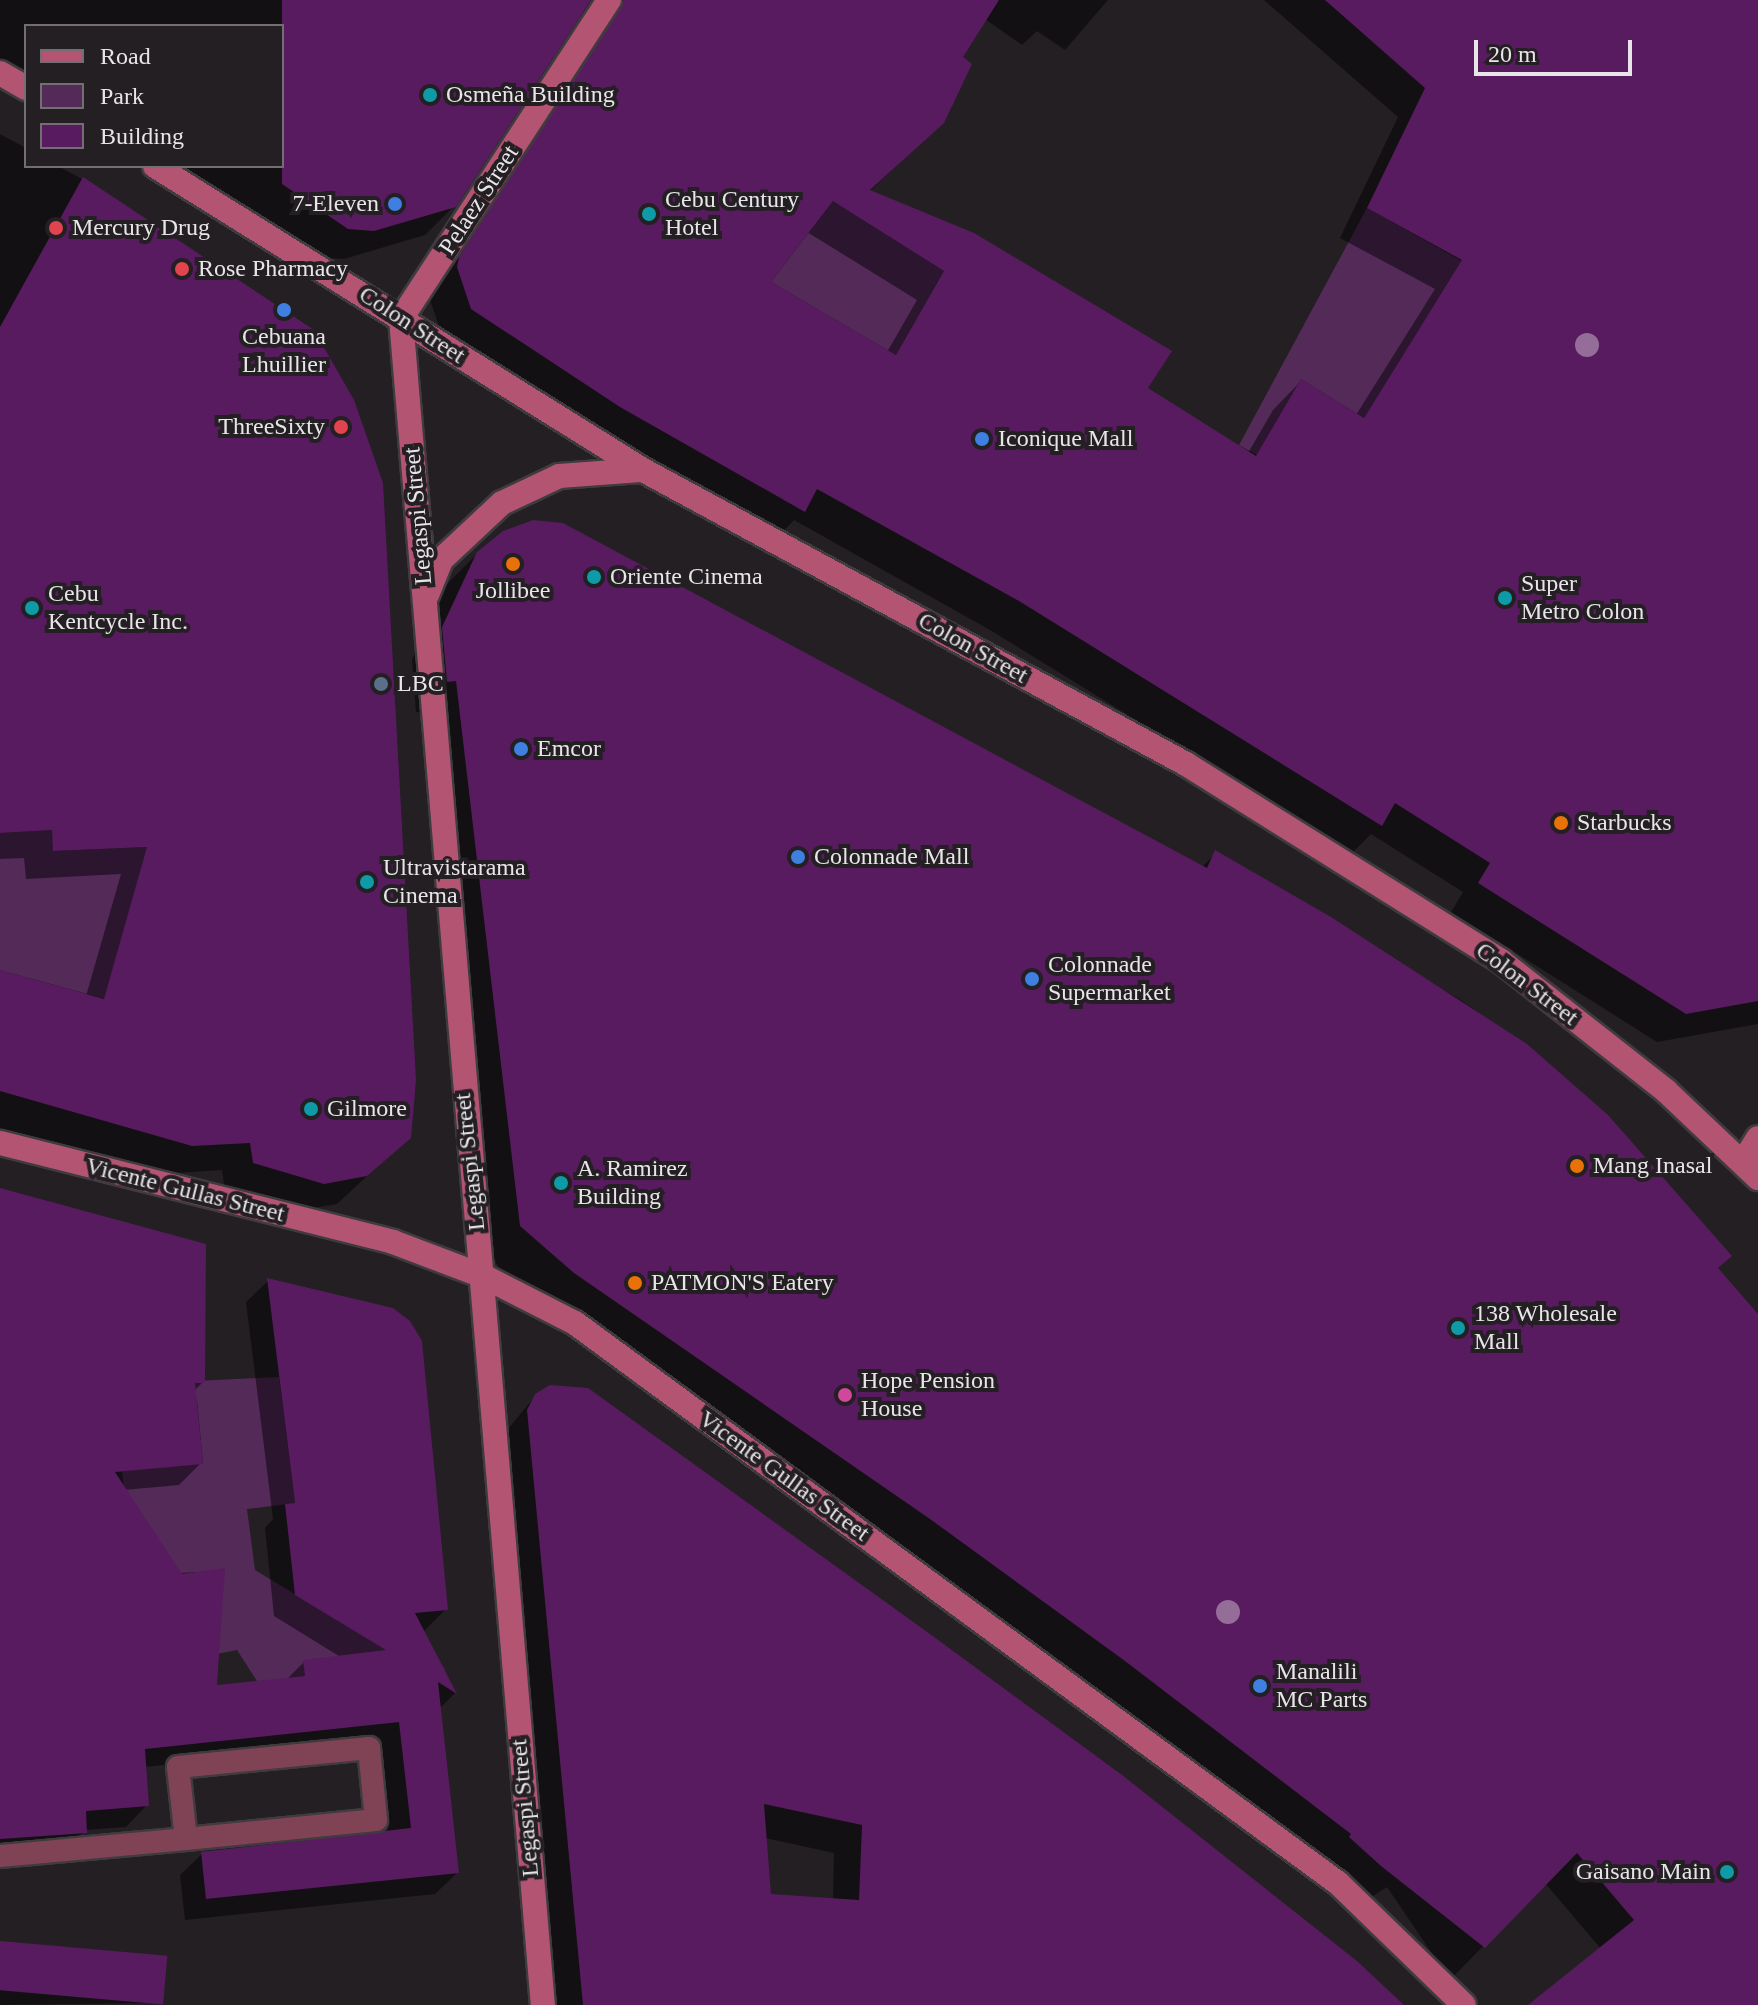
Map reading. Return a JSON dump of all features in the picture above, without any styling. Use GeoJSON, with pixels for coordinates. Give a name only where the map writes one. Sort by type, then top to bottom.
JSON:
{"type":"FeatureCollection","features":[{"type":"Feature","properties":{"kind":"street","name":"Pelaez Street"},"geometry":{"type":"LineString","coordinates":[[401,319],[609,0]]}},
{"type":"Feature","properties":{"kind":"street"},"geometry":{"type":"LineString","coordinates":[[0,73],[24,87]]}},
{"type":"Feature","properties":{"kind":"street","name":"Colon Street"},"geometry":{"type":"LineString","coordinates":[[158,168],[643,470],[1186,764],[1501,961],[1666,1091],[1750,1170]]}},
{"type":"Feature","properties":{"kind":"street","name":"Legaspi Street"},"geometry":{"type":"LineString","coordinates":[[401,319],[469,1171],[483,1276],[543,2005]]}},
{"type":"Feature","properties":{"kind":"street"},"geometry":{"type":"LineString","coordinates":[[425,601],[441,560],[502,503],[559,476],[643,470]]}},
{"type":"Feature","properties":{"kind":"street"},"geometry":{"type":"LineString","coordinates":[[1750,1170],[1758,1138]]}},
{"type":"Feature","properties":{"kind":"street","name":"Vicente Gullas Street"},"geometry":{"type":"LineString","coordinates":[[0,1143],[393,1242],[483,1276],[575,1323],[1326,1873],[1464,2005]]}},
{"type":"Feature","properties":{"kind":"lane"},"geometry":{"type":"LineString","coordinates":[[0,1856],[186,1839],[376,1820],[369,1748],[178,1767],[186,1839]]}},
{"type":"Feature","properties":{"kind":"green space"},"geometry":{"type":"Polygon","coordinates":[[[834,200],[944,271],[896,355],[771,282],[834,200]]]}},
{"type":"Feature","properties":{"kind":"green space"},"geometry":{"type":"Polygon","coordinates":[[[1367,208],[1469,265],[1451,278],[1364,418],[1301,379],[1257,455],[1239,445],[1367,208]]]}},
{"type":"Feature","properties":{"kind":"green space"},"geometry":{"type":"Polygon","coordinates":[[[52,830],[54,851],[147,847],[120,1003],[0,970],[0,833],[52,830]]]}},
{"type":"Feature","properties":{"kind":"green space"},"geometry":{"type":"Polygon","coordinates":[[[279,1377],[295,1503],[247,1509],[255,1570],[311,1604],[391,1615],[445,1669],[264,1692],[237,1650],[217,1654],[195,1572],[181,1573],[125,1501],[122,1471],[203,1463],[197,1399],[135,1403],[134,1384],[279,1377]]]}},
{"type":"Feature","properties":{"kind":"building","name":"Osmeña Building"},"geometry":{"type":"Polygon","coordinates":[[[282,0],[591,0],[456,207],[374,231],[348,229],[282,184],[282,0]]]}},
{"type":"Feature","properties":{"kind":"building"},"geometry":{"type":"Polygon","coordinates":[[[624,0],[999,0],[963,57],[972,64],[944,123],[870,190],[974,233],[1172,351],[1148,388],[1256,456],[1301,379],[1364,418],[1462,260],[1367,208],[1425,88],[1325,0],[1758,0],[1758,1001],[1686,1014],[1478,883],[1490,863],[1395,803],[1382,826],[1019,601],[817,489],[805,512],[620,407],[471,309],[457,267],[459,257],[624,0]],[[833,201],[771,282],[896,355],[944,271],[833,201]]]}},
{"type":"Feature","properties":{"kind":"building"},"geometry":{"type":"Polygon","coordinates":[[[83,177],[314,330],[354,400],[383,483],[416,1080],[411,1138],[367,1176],[324,1184],[253,1163],[250,1143],[192,1146],[0,1091],[0,970],[104,999],[147,847],[53,851],[52,830],[0,833],[0,327],[83,177]]]}},
{"type":"Feature","properties":{"kind":"building"},"geometry":{"type":"Polygon","coordinates":[[[533,520],[563,523],[1207,868],[1215,850],[1331,917],[1527,1044],[1608,1115],[1732,1256],[1718,1268],[1758,1314],[1758,2005],[1528,2005],[1634,1920],[1577,1853],[1485,1948],[1381,1866],[1349,1837],[1351,1834],[1125,1661],[930,1519],[574,1273],[520,1226],[456,681],[447,682],[442,627],[477,552],[503,531],[533,520]]]}},
{"type":"Feature","properties":{"kind":"building"},"geometry":{"type":"Polygon","coordinates":[[[0,1188],[206,1244],[205,1383],[195,1383],[203,1464],[115,1472],[182,1574],[225,1568],[217,1685],[305,1676],[303,1660],[386,1650],[295,1595],[285,1504],[295,1503],[267,1278],[393,1308],[410,1321],[422,1341],[448,1610],[415,1613],[457,1694],[438,1682],[459,1873],[206,1899],[201,1852],[411,1828],[399,1722],[145,1749],[149,1806],[86,1811],[87,1833],[0,1839],[0,1188]]]}},
{"type":"Feature","properties":{"kind":"building"},"geometry":{"type":"Polygon","coordinates":[[[550,1385],[588,1388],[1122,1775],[1357,1961],[1404,2005],[583,2005],[527,1410],[535,1394],[550,1385]],[[764,1804],[771,1894],[859,1900],[862,1825],[764,1804]]]}},
{"type":"Feature","properties":{"kind":"building"},"geometry":{"type":"Polygon","coordinates":[[[0,1941],[167,1956],[163,2004],[0,1990],[0,1941]]]}},
{"type":"Feature","properties":{"kind":"place","name":"Osmeña Building"},"geometry":{"type":"Point","coordinates":[430,95]}},
{"type":"Feature","properties":{"kind":"place","name":"7-Eleven"},"geometry":{"type":"Point","coordinates":[395,204]}},
{"type":"Feature","properties":{"kind":"place","name":"Cebu Century Hotel"},"geometry":{"type":"Point","coordinates":[649,214]}},
{"type":"Feature","properties":{"kind":"place","name":"Mercury Drug"},"geometry":{"type":"Point","coordinates":[56,228]}},
{"type":"Feature","properties":{"kind":"place","name":"Rose Pharmacy"},"geometry":{"type":"Point","coordinates":[182,269]}},
{"type":"Feature","properties":{"kind":"place","name":"Cebuana Lhuillier"},"geometry":{"type":"Point","coordinates":[284,310]}},
{"type":"Feature","properties":{"kind":"place","name":"ThreeSixty"},"geometry":{"type":"Point","coordinates":[341,427]}},
{"type":"Feature","properties":{"kind":"place","name":"Iconique Mall"},"geometry":{"type":"Point","coordinates":[982,439]}},
{"type":"Feature","properties":{"kind":"place","name":"Jollibee"},"geometry":{"type":"Point","coordinates":[513,564]}},
{"type":"Feature","properties":{"kind":"place","name":"Oriente Cinema"},"geometry":{"type":"Point","coordinates":[594,577]}},
{"type":"Feature","properties":{"kind":"place","name":"Super Metro Colon"},"geometry":{"type":"Point","coordinates":[1505,598]}},
{"type":"Feature","properties":{"kind":"place","name":"Cebu Kentcycle Inc."},"geometry":{"type":"Point","coordinates":[32,608]}},
{"type":"Feature","properties":{"kind":"place","name":"LBC"},"geometry":{"type":"Point","coordinates":[381,684]}},
{"type":"Feature","properties":{"kind":"place","name":"Emcor"},"geometry":{"type":"Point","coordinates":[521,749]}},
{"type":"Feature","properties":{"kind":"place","name":"Starbucks"},"geometry":{"type":"Point","coordinates":[1561,823]}},
{"type":"Feature","properties":{"kind":"place","name":"Colonnade Mall"},"geometry":{"type":"Point","coordinates":[798,857]}},
{"type":"Feature","properties":{"kind":"place","name":"Ultravistarama Cinema"},"geometry":{"type":"Point","coordinates":[367,882]}},
{"type":"Feature","properties":{"kind":"place","name":"Colonnade Supermarket"},"geometry":{"type":"Point","coordinates":[1032,979]}},
{"type":"Feature","properties":{"kind":"place","name":"Gilmore"},"geometry":{"type":"Point","coordinates":[311,1109]}},
{"type":"Feature","properties":{"kind":"place","name":"Mang Inasal"},"geometry":{"type":"Point","coordinates":[1577,1166]}},
{"type":"Feature","properties":{"kind":"place","name":"A. Ramirez Building"},"geometry":{"type":"Point","coordinates":[561,1183]}},
{"type":"Feature","properties":{"kind":"place","name":"PATMON'S Eatery"},"geometry":{"type":"Point","coordinates":[635,1283]}},
{"type":"Feature","properties":{"kind":"place","name":"138 Wholesale Mall"},"geometry":{"type":"Point","coordinates":[1458,1328]}},
{"type":"Feature","properties":{"kind":"place","name":"Hope Pension House"},"geometry":{"type":"Point","coordinates":[845,1395]}},
{"type":"Feature","properties":{"kind":"place","name":"Manalili MC Parts"},"geometry":{"type":"Point","coordinates":[1260,1686]}},
{"type":"Feature","properties":{"kind":"place","name":"Gaisano Main"},"geometry":{"type":"Point","coordinates":[1727,1872]}}]}
